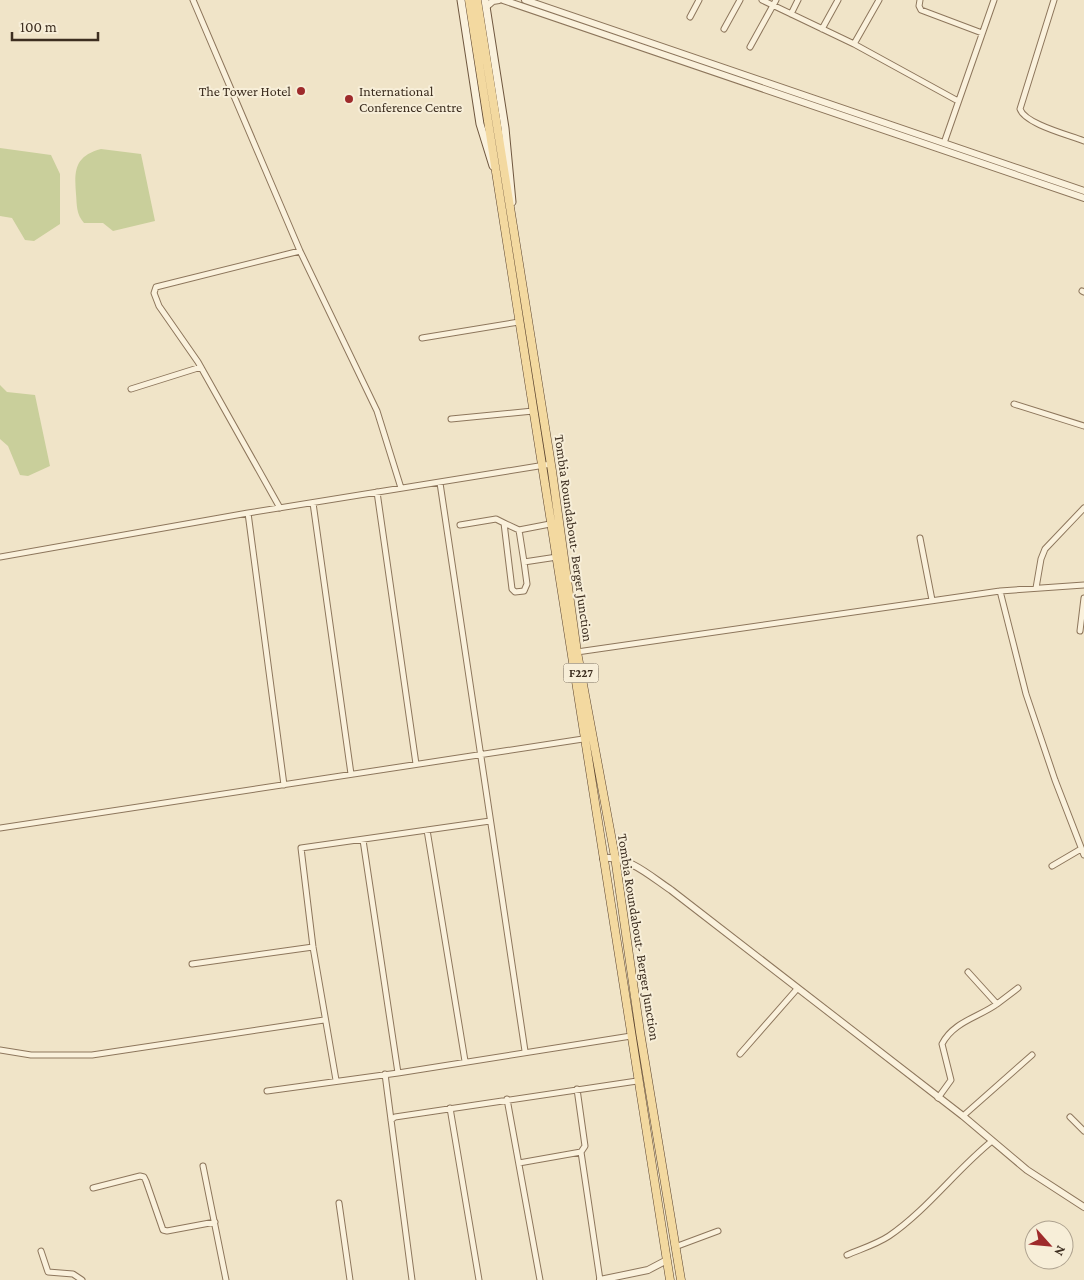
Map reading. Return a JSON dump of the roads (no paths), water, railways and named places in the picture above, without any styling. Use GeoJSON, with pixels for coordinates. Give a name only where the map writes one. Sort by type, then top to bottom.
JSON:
{"type":"FeatureCollection","features":[{"type":"Feature","properties":{"kind":"main road"},"geometry":{"type":"LineString","coordinates":[[461,0],[480,124],[484,143],[496,174]]}},
{"type":"Feature","properties":{"kind":"main road","name":"F227"},"geometry":{"type":"LineString","coordinates":[[470,0],[483,66]]}},
{"type":"Feature","properties":{"kind":"main road","name":"F227"},"geometry":{"type":"LineString","coordinates":[[477,0],[483,66]]}},
{"type":"Feature","properties":{"kind":"main road"},"geometry":{"type":"LineString","coordinates":[[485,4],[505,128],[512,200],[511,212]]}},
{"type":"Feature","properties":{"kind":"main road","name":"Tombia Roundabout- Berger Junction"},"geometry":{"type":"LineString","coordinates":[[483,66],[496,174],[637,1081],[670,1280]]}},
{"type":"Feature","properties":{"kind":"main road","name":"Tombia Roundabout- Berger Junction"},"geometry":{"type":"LineString","coordinates":[[483,66],[511,212],[551,464],[577,652],[615,857],[680,1280]]}},
{"type":"Feature","properties":{"kind":"street"},"geometry":{"type":"LineString","coordinates":[[193,0],[300,251],[377,411],[402,488]]}},
{"type":"Feature","properties":{"kind":"street"},"geometry":{"type":"LineString","coordinates":[[485,4],[499,0]]}},
{"type":"Feature","properties":{"kind":"street"},"geometry":{"type":"LineString","coordinates":[[503,0],[1084,198]]}},
{"type":"Feature","properties":{"kind":"street"},"geometry":{"type":"LineString","coordinates":[[526,0],[1084,191]]}},
{"type":"Feature","properties":{"kind":"street"},"geometry":{"type":"LineString","coordinates":[[690,17],[699,0]]}},
{"type":"Feature","properties":{"kind":"street"},"geometry":{"type":"LineString","coordinates":[[724,29],[740,0]]}},
{"type":"Feature","properties":{"kind":"street"},"geometry":{"type":"LineString","coordinates":[[762,0],[774,3],[791,14],[854,44],[958,100]]}},
{"type":"Feature","properties":{"kind":"street"},"geometry":{"type":"LineString","coordinates":[[791,14],[798,0]]}},
{"type":"Feature","properties":{"kind":"street"},"geometry":{"type":"LineString","coordinates":[[822,29],[838,0]]}},
{"type":"Feature","properties":{"kind":"street"},"geometry":{"type":"LineString","coordinates":[[854,44],[879,0]]}},
{"type":"Feature","properties":{"kind":"street"},"geometry":{"type":"LineString","coordinates":[[920,0],[918,6],[921,10],[982,33]]}},
{"type":"Feature","properties":{"kind":"street"},"geometry":{"type":"LineString","coordinates":[[944,143],[994,0]]}},
{"type":"Feature","properties":{"kind":"street"},"geometry":{"type":"LineString","coordinates":[[1054,0],[1020,109],[1022,114],[1032,122],[1084,141]]}},
{"type":"Feature","properties":{"kind":"street"},"geometry":{"type":"LineString","coordinates":[[750,47],[774,3]]}},
{"type":"Feature","properties":{"kind":"street"},"geometry":{"type":"LineString","coordinates":[[280,508],[201,367],[159,306],[154,293],[156,287],[300,251]]}},
{"type":"Feature","properties":{"kind":"street"},"geometry":{"type":"LineString","coordinates":[[422,338],[519,322]]}},
{"type":"Feature","properties":{"kind":"street"},"geometry":{"type":"LineString","coordinates":[[131,389],[201,367]]}},
{"type":"Feature","properties":{"kind":"street"},"geometry":{"type":"LineString","coordinates":[[1014,404],[1084,426]]}},
{"type":"Feature","properties":{"kind":"street"},"geometry":{"type":"LineString","coordinates":[[451,419],[533,411]]}},
{"type":"Feature","properties":{"kind":"street"},"geometry":{"type":"LineString","coordinates":[[0,557],[248,513],[551,464]]}},
{"type":"Feature","properties":{"kind":"street"},"geometry":{"type":"LineString","coordinates":[[440,483],[525,1051]]}},
{"type":"Feature","properties":{"kind":"street"},"geometry":{"type":"LineString","coordinates":[[377,492],[416,764]]}},
{"type":"Feature","properties":{"kind":"street"},"geometry":{"type":"LineString","coordinates":[[313,503],[351,774]]}},
{"type":"Feature","properties":{"kind":"street"},"geometry":{"type":"LineString","coordinates":[[1036,588],[1045,549],[1084,508]]}},
{"type":"Feature","properties":{"kind":"street"},"geometry":{"type":"LineString","coordinates":[[248,513],[284,785]]}},
{"type":"Feature","properties":{"kind":"street"},"geometry":{"type":"LineString","coordinates":[[460,525],[496,519],[519,530],[550,524]]}},
{"type":"Feature","properties":{"kind":"street"},"geometry":{"type":"LineString","coordinates":[[504,524],[512,589],[515,592],[524,591],[527,586],[519,530]]}},
{"type":"Feature","properties":{"kind":"street"},"geometry":{"type":"LineString","coordinates":[[920,538],[932,600]]}},
{"type":"Feature","properties":{"kind":"street"},"geometry":{"type":"LineString","coordinates":[[524,562],[557,557]]}},
{"type":"Feature","properties":{"kind":"street"},"geometry":{"type":"LineString","coordinates":[[577,652],[1000,591],[1084,585]]}},
{"type":"Feature","properties":{"kind":"street"},"geometry":{"type":"LineString","coordinates":[[1000,591],[1026,694],[1084,855]]}},
{"type":"Feature","properties":{"kind":"street"},"geometry":{"type":"LineString","coordinates":[[1080,630],[1084,598]]}},
{"type":"Feature","properties":{"kind":"street"},"geometry":{"type":"LineString","coordinates":[[0,828],[481,753],[584,739]]}},
{"type":"Feature","properties":{"kind":"street"},"geometry":{"type":"LineString","coordinates":[[336,1080],[324,1020],[301,848],[490,821]]}},
{"type":"Feature","properties":{"kind":"street"},"geometry":{"type":"LineString","coordinates":[[427,830],[465,1061]]}},
{"type":"Feature","properties":{"kind":"street"},"geometry":{"type":"LineString","coordinates":[[363,840],[398,1072]]}},
{"type":"Feature","properties":{"kind":"street"},"geometry":{"type":"LineString","coordinates":[[1052,866],[1082,849]]}},
{"type":"Feature","properties":{"kind":"street"},"geometry":{"type":"LineString","coordinates":[[603,858],[615,857],[631,863],[670,890],[962,1116],[1027,1170],[1084,1207]]}},
{"type":"Feature","properties":{"kind":"street"},"geometry":{"type":"LineString","coordinates":[[192,964],[313,947]]}},
{"type":"Feature","properties":{"kind":"street"},"geometry":{"type":"LineString","coordinates":[[968,972],[997,1004]]}},
{"type":"Feature","properties":{"kind":"street"},"geometry":{"type":"LineString","coordinates":[[938,1098],[951,1080],[942,1044],[945,1038],[966,1020],[997,1004],[1018,988]]}},
{"type":"Feature","properties":{"kind":"street"},"geometry":{"type":"LineString","coordinates":[[740,1054],[797,989]]}},
{"type":"Feature","properties":{"kind":"street"},"geometry":{"type":"LineString","coordinates":[[0,1050],[31,1055],[92,1055],[324,1020]]}},
{"type":"Feature","properties":{"kind":"street"},"geometry":{"type":"LineString","coordinates":[[267,1091],[631,1036]]}},
{"type":"Feature","properties":{"kind":"street"},"geometry":{"type":"LineString","coordinates":[[962,1116],[1032,1054]]}},
{"type":"Feature","properties":{"kind":"street"},"geometry":{"type":"LineString","coordinates":[[385,1074],[392,1120],[390,1124],[412,1280]]}},
{"type":"Feature","properties":{"kind":"street"},"geometry":{"type":"LineString","coordinates":[[392,1120],[395,1117],[450,1108],[637,1081]]}},
{"type":"Feature","properties":{"kind":"street"},"geometry":{"type":"LineString","coordinates":[[577,1089],[585,1146],[581,1152],[600,1280],[648,1270],[667,1260]]}},
{"type":"Feature","properties":{"kind":"street"},"geometry":{"type":"LineString","coordinates":[[507,1099],[540,1280]]}},
{"type":"Feature","properties":{"kind":"street"},"geometry":{"type":"LineString","coordinates":[[450,1108],[479,1280]]}},
{"type":"Feature","properties":{"kind":"street"},"geometry":{"type":"LineString","coordinates":[[1070,1117],[1084,1131]]}},
{"type":"Feature","properties":{"kind":"street"},"geometry":{"type":"LineString","coordinates":[[847,1255],[887,1237],[897,1230],[912,1218],[972,1157],[992,1141]]}},
{"type":"Feature","properties":{"kind":"street"},"geometry":{"type":"LineString","coordinates":[[519,1162],[581,1152]]}},
{"type":"Feature","properties":{"kind":"street"},"geometry":{"type":"LineString","coordinates":[[203,1166],[226,1280]]}},
{"type":"Feature","properties":{"kind":"street"},"geometry":{"type":"LineString","coordinates":[[93,1188],[140,1176],[144,1177],[163,1230],[167,1232],[214,1222]]}},
{"type":"Feature","properties":{"kind":"street"},"geometry":{"type":"LineString","coordinates":[[339,1203],[350,1280]]}},
{"type":"Feature","properties":{"kind":"street"},"geometry":{"type":"LineString","coordinates":[[675,1247],[718,1231]]}},
{"type":"Feature","properties":{"kind":"street"},"geometry":{"type":"LineString","coordinates":[[41,1251],[48,1272],[52,1274],[73,1274],[82,1280]]}},
{"type":"Feature","properties":{"kind":"place","name":"The Tower Hotel"},"geometry":{"type":"Point","coordinates":[301,91]}},
{"type":"Feature","properties":{"kind":"place","name":"International Conference Centre"},"geometry":{"type":"Point","coordinates":[349,99]}}]}
